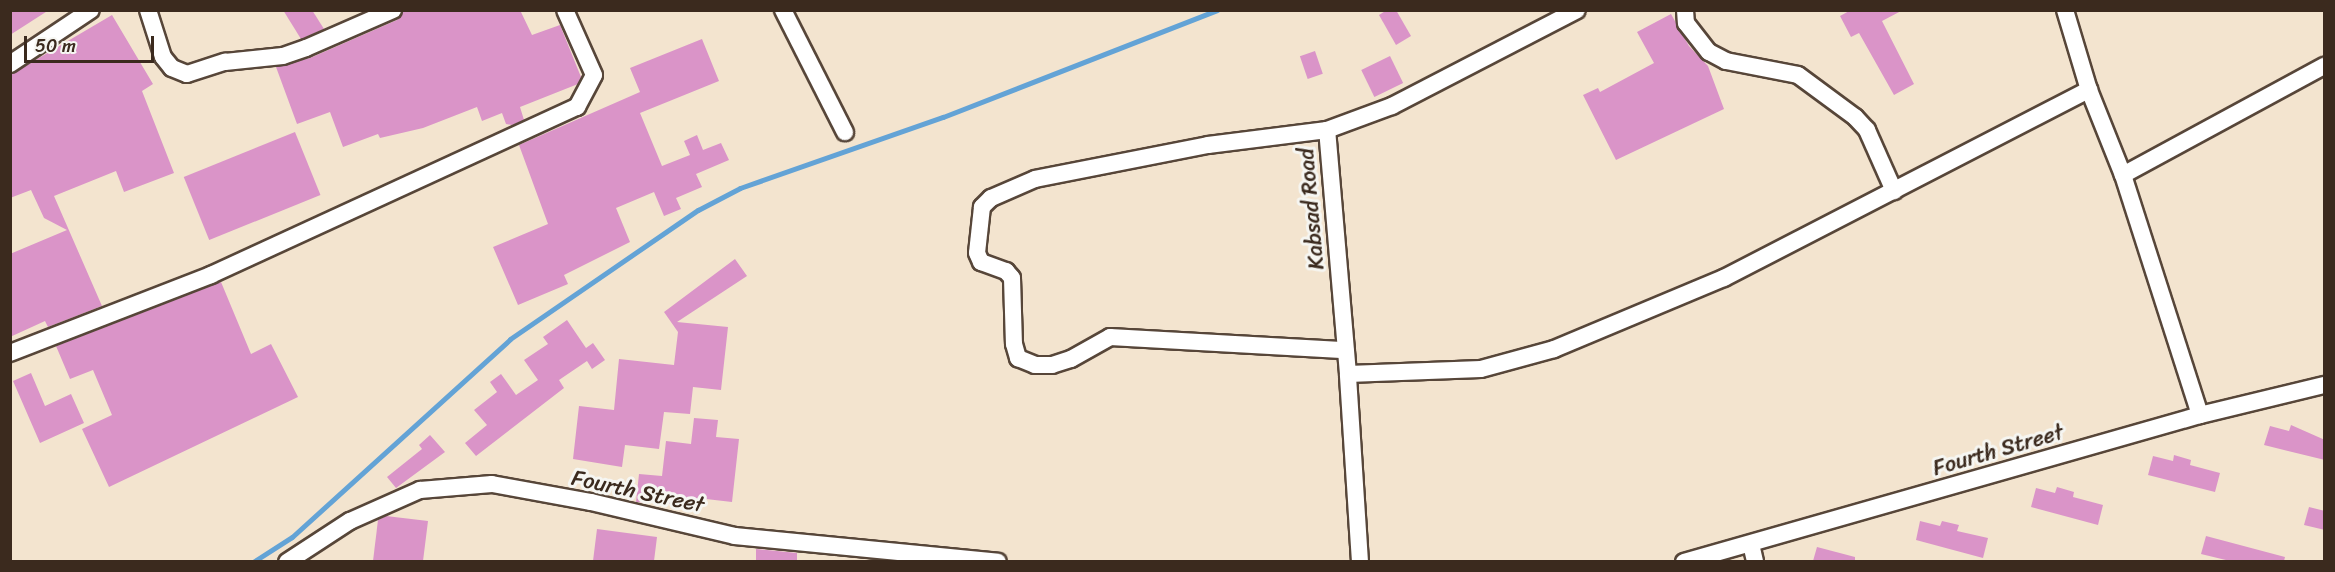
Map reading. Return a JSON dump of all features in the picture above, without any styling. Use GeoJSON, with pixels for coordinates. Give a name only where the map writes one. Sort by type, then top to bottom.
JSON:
{"type":"FeatureCollection","features":[{"type":"Feature","properties":{"kind":"street"},"geometry":{"type":"LineString","coordinates":[[10,64],[92,10]]}},
{"type":"Feature","properties":{"kind":"street"},"geometry":{"type":"LineString","coordinates":[[148,10],[163,57],[172,68],[187,74],[225,62],[283,56],[393,10]]}},
{"type":"Feature","properties":{"kind":"street"},"geometry":{"type":"LineString","coordinates":[[10,353],[211,274],[577,107],[594,75],[565,10]]}},
{"type":"Feature","properties":{"kind":"street"},"geometry":{"type":"LineString","coordinates":[[783,10],[845,132]]}},
{"type":"Feature","properties":{"kind":"street","name":"Kabsad Road"},"geometry":{"type":"LineString","coordinates":[[1360,561],[1348,374],[1327,130],[1392,106],[1577,10]]}},
{"type":"Feature","properties":{"kind":"street"},"geometry":{"type":"LineString","coordinates":[[1685,10],[1686,23],[1709,52],[1726,61],[1798,75],[1855,117],[1867,130],[1894,191]]}},
{"type":"Feature","properties":{"kind":"street"},"geometry":{"type":"LineString","coordinates":[[2065,10],[2089,90],[2123,175],[2200,415]]}},
{"type":"Feature","properties":{"kind":"street"},"geometry":{"type":"LineString","coordinates":[[2123,175],[2325,66]]}},
{"type":"Feature","properties":{"kind":"street"},"geometry":{"type":"LineString","coordinates":[[1348,374],[1481,369],[1554,350],[1724,278],[2089,90]]}},
{"type":"Feature","properties":{"kind":"street"},"geometry":{"type":"LineString","coordinates":[[1327,130],[1208,145],[1035,178],[991,198],[982,207],[977,253],[981,262],[1006,271],[1012,278],[1014,344],[1018,358],[1035,365],[1052,365],[1071,359],[1110,337],[1346,350]]}},
{"type":"Feature","properties":{"kind":"street","name":"Fourth Street"},"geometry":{"type":"LineString","coordinates":[[1684,561],[1751,544],[2200,415],[2325,385]]}},
{"type":"Feature","properties":{"kind":"street","name":"Fourth Street"},"geometry":{"type":"LineString","coordinates":[[287,561],[350,521],[420,490],[492,484],[591,502],[735,536],[998,561]]}},
{"type":"Feature","properties":{"kind":"street"},"geometry":{"type":"LineString","coordinates":[[1751,544],[1755,561]]}},
{"type":"Feature","properties":{"kind":"building"},"geometry":{"type":"Polygon","coordinates":[[[10,10],[49,10],[10,35],[10,10]]]}},
{"type":"Feature","properties":{"kind":"building"},"geometry":{"type":"Polygon","coordinates":[[[283,10],[312,10],[324,29],[301,39],[283,10]]]}},
{"type":"Feature","properties":{"kind":"building"},"geometry":{"type":"Polygon","coordinates":[[[403,10],[520,10],[532,35],[560,25],[581,77],[578,84],[520,107],[524,120],[512,125],[506,124],[502,113],[482,121],[477,107],[423,128],[380,138],[378,134],[343,147],[330,112],[297,124],[276,67],[310,58],[397,20],[403,10]]]}},
{"type":"Feature","properties":{"kind":"building"},"geometry":{"type":"Polygon","coordinates":[[[1387,10],[1396,10],[1411,36],[1396,45],[1379,15],[1387,10]]]}},
{"type":"Feature","properties":{"kind":"building"},"geometry":{"type":"Polygon","coordinates":[[[1851,10],[1903,10],[1882,21],[1914,84],[1894,95],[1859,33],[1851,37],[1840,16],[1851,10]]]}},
{"type":"Feature","properties":{"kind":"building"},"geometry":{"type":"Polygon","coordinates":[[[1671,14],[1689,46],[1708,66],[1724,109],[1616,160],[1583,95],[1598,88],[1600,92],[1654,63],[1637,32],[1671,14]]]}},
{"type":"Feature","properties":{"kind":"building"},"geometry":{"type":"Polygon","coordinates":[[[112,15],[153,84],[142,91],[174,173],[124,192],[116,171],[54,196],[102,306],[48,327],[45,321],[10,337],[10,254],[67,230],[44,218],[31,190],[10,198],[10,75],[112,15]]]}},
{"type":"Feature","properties":{"kind":"building"},"geometry":{"type":"Polygon","coordinates":[[[702,39],[719,81],[640,113],[662,166],[690,155],[684,141],[697,135],[703,150],[721,143],[729,160],[696,174],[702,187],[676,198],[681,209],[664,216],[654,192],[616,208],[630,242],[564,275],[568,284],[518,305],[493,247],[548,224],[519,145],[640,92],[630,68],[702,39]]]}},
{"type":"Feature","properties":{"kind":"building"},"geometry":{"type":"Polygon","coordinates":[[[1315,51],[1323,74],[1308,79],[1300,56],[1315,51]]]}},
{"type":"Feature","properties":{"kind":"building"},"geometry":{"type":"Polygon","coordinates":[[[1390,56],[1403,83],[1374,97],[1361,70],[1390,56]]]}},
{"type":"Feature","properties":{"kind":"building"},"geometry":{"type":"Polygon","coordinates":[[[295,132],[320,195],[209,240],[184,177],[295,132]]]}},
{"type":"Feature","properties":{"kind":"building"},"geometry":{"type":"Polygon","coordinates":[[[735,259],[747,276],[677,322],[728,327],[721,390],[693,387],[690,414],[664,412],[659,449],[625,445],[622,467],[573,459],[579,406],[614,410],[619,359],[674,365],[678,332],[664,312],[735,259]]]}},
{"type":"Feature","properties":{"kind":"building"},"geometry":{"type":"Polygon","coordinates":[[[221,282],[251,354],[271,344],[298,397],[109,487],[82,429],[112,415],[93,370],[70,379],[56,346],[221,282]]]}},
{"type":"Feature","properties":{"kind":"building"},"geometry":{"type":"Polygon","coordinates":[[[567,320],[586,348],[593,343],[605,360],[592,369],[587,361],[559,380],[564,388],[476,456],[465,443],[487,425],[474,410],[497,392],[490,382],[501,374],[516,395],[538,380],[524,360],[548,344],[543,337],[567,320]]]}},
{"type":"Feature","properties":{"kind":"building"},"geometry":{"type":"Polygon","coordinates":[[[31,373],[45,406],[71,394],[84,423],[40,443],[13,381],[31,373]]]}},
{"type":"Feature","properties":{"kind":"building"},"geometry":{"type":"Polygon","coordinates":[[[694,418],[718,420],[716,437],[739,439],[732,502],[706,499],[705,506],[636,502],[639,474],[662,476],[666,441],[691,444],[694,418]]]}},
{"type":"Feature","properties":{"kind":"building"},"geometry":{"type":"Polygon","coordinates":[[[2291,425],[2325,440],[2325,460],[2264,445],[2270,426],[2289,431],[2291,425]]]}},
{"type":"Feature","properties":{"kind":"building"},"geometry":{"type":"Polygon","coordinates":[[[430,435],[445,452],[396,488],[387,477],[422,449],[419,445],[430,435]]]}},
{"type":"Feature","properties":{"kind":"building"},"geometry":{"type":"Polygon","coordinates":[[[2174,455],[2191,460],[2190,465],[2220,473],[2215,492],[2148,475],[2153,456],[2173,461],[2174,455]]]}},
{"type":"Feature","properties":{"kind":"building"},"geometry":{"type":"Polygon","coordinates":[[[2057,487],[2074,492],[2073,497],[2103,505],[2098,525],[2031,507],[2036,488],[2055,493],[2057,487]]]}},
{"type":"Feature","properties":{"kind":"building"},"geometry":{"type":"Polygon","coordinates":[[[2309,507],[2325,511],[2325,530],[2304,525],[2309,507]]]}},
{"type":"Feature","properties":{"kind":"building"},"geometry":{"type":"Polygon","coordinates":[[[386,516],[428,521],[423,561],[373,561],[378,520],[386,516]]]}},
{"type":"Feature","properties":{"kind":"building"},"geometry":{"type":"Polygon","coordinates":[[[1920,521],[1940,526],[1942,521],[1959,525],[1957,531],[1988,538],[1983,558],[1916,540],[1920,521]]]}},
{"type":"Feature","properties":{"kind":"building"},"geometry":{"type":"Polygon","coordinates":[[[597,529],[657,537],[654,561],[593,561],[597,529]]]}},
{"type":"Feature","properties":{"kind":"building"},"geometry":{"type":"Polygon","coordinates":[[[2206,536],[2285,557],[2284,561],[2230,561],[2201,554],[2206,536]]]}},
{"type":"Feature","properties":{"kind":"building"},"geometry":{"type":"Polygon","coordinates":[[[1817,547],[1855,557],[1855,561],[1813,561],[1817,547]]]}},
{"type":"Feature","properties":{"kind":"building"},"geometry":{"type":"Polygon","coordinates":[[[756,549],[797,553],[797,561],[756,561],[756,549]]]}},
{"type":"Feature","properties":{"kind":"waterway"},"geometry":{"type":"LineString","coordinates":[[253,562],[292,537],[510,339],[698,210],[740,188],[943,117],[1217,10]]}}]}
